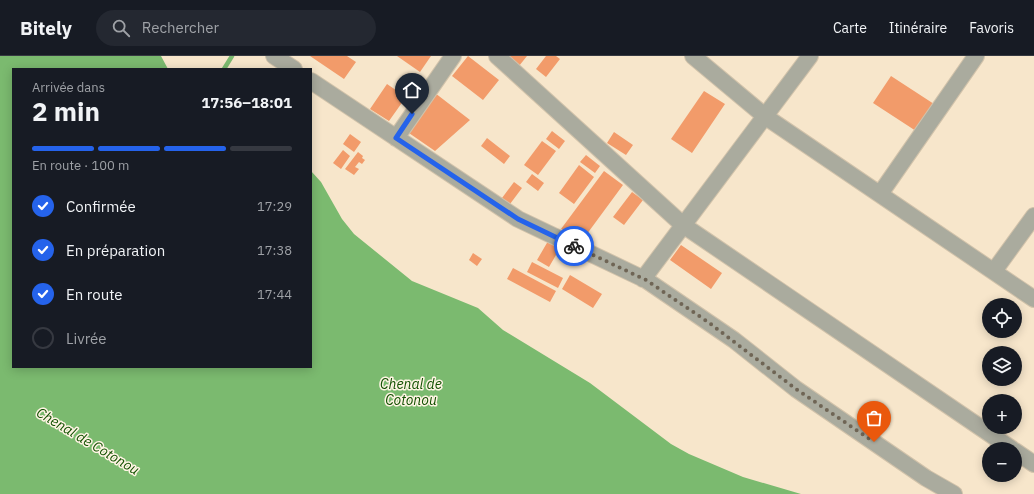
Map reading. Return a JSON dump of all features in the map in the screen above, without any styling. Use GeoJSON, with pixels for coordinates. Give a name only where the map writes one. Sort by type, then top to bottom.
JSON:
{"type":"FeatureCollection","features":[{"type":"Feature","properties":{"kind":"street"},"geometry":{"type":"LineString","coordinates":[[274,56],[292,68]]}},
{"type":"Feature","properties":{"kind":"street"},"geometry":{"type":"LineString","coordinates":[[396,138],[453,56]]}},
{"type":"Feature","properties":{"kind":"street"},"geometry":{"type":"LineString","coordinates":[[497,56],[683,225],[1002,442]]}},
{"type":"Feature","properties":{"kind":"street"},"geometry":{"type":"LineString","coordinates":[[693,56],[766,117],[1034,299]]}},
{"type":"Feature","properties":{"kind":"street"},"geometry":{"type":"LineString","coordinates":[[643,279],[766,117],[810,56]]}},
{"type":"Feature","properties":{"kind":"street"},"geometry":{"type":"LineString","coordinates":[[880,194],[976,56]]}},
{"type":"Feature","properties":{"kind":"street"},"geometry":{"type":"LineString","coordinates":[[312,82],[518,219],[643,279],[734,340],[796,389],[926,478],[954,494]]}},
{"type":"Feature","properties":{"kind":"street"},"geometry":{"type":"LineString","coordinates":[[994,272],[1034,216]]}},
{"type":"Feature","properties":{"kind":"street"},"geometry":{"type":"LineString","coordinates":[[1022,456],[1034,464]]}},
{"type":"Feature","properties":{"kind":"water","name":"Chenal de Cotonou"},"geometry":{"type":"Polygon","coordinates":[[[0,56],[161,56],[167,68],[12,68],[12,368],[312,368],[312,172],[321,182],[342,219],[354,234],[412,281],[478,308],[503,330],[590,383],[671,444],[689,454],[743,477],[801,494],[0,494],[0,56]]]}},
{"type":"Feature","properties":{"kind":"building"},"geometry":{"type":"Polygon","coordinates":[[[310,56],[347,56],[356,62],[344,79],[310,56]]]}},
{"type":"Feature","properties":{"kind":"building"},"geometry":{"type":"Polygon","coordinates":[[[397,56],[431,56],[420,72],[397,56]]]}},
{"type":"Feature","properties":{"kind":"building"},"geometry":{"type":"Polygon","coordinates":[[[468,56],[499,80],[483,100],[452,76],[468,56]]]}},
{"type":"Feature","properties":{"kind":"building"},"geometry":{"type":"Polygon","coordinates":[[[510,56],[527,56],[519,66],[508,58],[510,56]]]}},
{"type":"Feature","properties":{"kind":"building"},"geometry":{"type":"Polygon","coordinates":[[[546,56],[556,56],[560,59],[546,77],[536,69],[546,56]]]}},
{"type":"Feature","properties":{"kind":"building"},"geometry":{"type":"Polygon","coordinates":[[[891,76],[934,104],[916,131],[873,103],[891,76]]]}},
{"type":"Feature","properties":{"kind":"building"},"geometry":{"type":"Polygon","coordinates":[[[387,84],[406,97],[389,121],[370,109],[387,84]]]}},
{"type":"Feature","properties":{"kind":"building"},"geometry":{"type":"Polygon","coordinates":[[[704,91],[725,104],[692,153],[671,139],[704,91]]]}},
{"type":"Feature","properties":{"kind":"building"},"geometry":{"type":"Polygon","coordinates":[[[435,93],[470,120],[435,151],[406,131],[435,93]]]}},
{"type":"Feature","properties":{"kind":"building"},"geometry":{"type":"Polygon","coordinates":[[[552,131],[565,141],[559,149],[546,139],[552,131]]]}},
{"type":"Feature","properties":{"kind":"building"},"geometry":{"type":"Polygon","coordinates":[[[614,132],[633,145],[626,155],[607,143],[614,132]]]}},
{"type":"Feature","properties":{"kind":"building"},"geometry":{"type":"Polygon","coordinates":[[[350,134],[361,142],[354,152],[343,144],[350,134]]]}},
{"type":"Feature","properties":{"kind":"building"},"geometry":{"type":"Polygon","coordinates":[[[487,138],[510,156],[504,164],[481,146],[487,138]]]}},
{"type":"Feature","properties":{"kind":"building"},"geometry":{"type":"Polygon","coordinates":[[[542,141],[556,151],[538,175],[524,165],[542,141]]]}},
{"type":"Feature","properties":{"kind":"building"},"geometry":{"type":"Polygon","coordinates":[[[343,150],[350,156],[341,169],[333,163],[343,150]]]}},
{"type":"Feature","properties":{"kind":"building"},"geometry":{"type":"Polygon","coordinates":[[[358,152],[365,160],[362,164],[359,162],[355,167],[359,169],[354,175],[345,169],[358,152]]]}},
{"type":"Feature","properties":{"kind":"building"},"geometry":{"type":"Polygon","coordinates":[[[586,155],[600,166],[595,173],[580,162],[586,155]]]}},
{"type":"Feature","properties":{"kind":"building"},"geometry":{"type":"Polygon","coordinates":[[[579,165],[594,177],[574,204],[559,193],[579,165]]]}},
{"type":"Feature","properties":{"kind":"building"},"geometry":{"type":"Polygon","coordinates":[[[604,171],[623,185],[584,238],[561,229],[604,171]]]}},
{"type":"Feature","properties":{"kind":"building"},"geometry":{"type":"Polygon","coordinates":[[[532,174],[544,183],[538,191],[526,182],[532,174]]]}},
{"type":"Feature","properties":{"kind":"building"},"geometry":{"type":"Polygon","coordinates":[[[514,182],[522,188],[510,204],[502,198],[514,182]]]}},
{"type":"Feature","properties":{"kind":"building"},"geometry":{"type":"Polygon","coordinates":[[[632,192],[643,200],[624,225],[613,217],[632,192]]]}},
{"type":"Feature","properties":{"kind":"building"},"geometry":{"type":"Polygon","coordinates":[[[551,236],[563,243],[549,267],[537,260],[551,236]]]}},
{"type":"Feature","properties":{"kind":"building"},"geometry":{"type":"Polygon","coordinates":[[[681,245],[722,273],[711,289],[670,260],[681,245]]]}},
{"type":"Feature","properties":{"kind":"building"},"geometry":{"type":"Polygon","coordinates":[[[473,253],[482,259],[477,266],[469,260],[473,253]]]}},
{"type":"Feature","properties":{"kind":"building"},"geometry":{"type":"Polygon","coordinates":[[[532,262],[563,278],[558,288],[527,272],[532,262]]]}},
{"type":"Feature","properties":{"kind":"building"},"geometry":{"type":"Polygon","coordinates":[[[513,268],[556,291],[550,302],[507,279],[513,268]]]}},
{"type":"Feature","properties":{"kind":"building"},"geometry":{"type":"Polygon","coordinates":[[[570,275],[602,294],[593,308],[562,289],[570,275]]]}},
{"type":"Feature","properties":{"kind":"waterway"},"geometry":{"type":"LineString","coordinates":[[225,68],[232,56]]}},
{"type":"Feature","properties":{"kind":"way so far"},"geometry":{"type":"LineString","coordinates":[[574,246],[646,280],[734,340],[796,389],[874,442]]}},
{"type":"Feature","properties":{"kind":"route"},"geometry":{"type":"LineString","coordinates":[[412,114],[396,138],[518,219],[574,246]]}}]}
